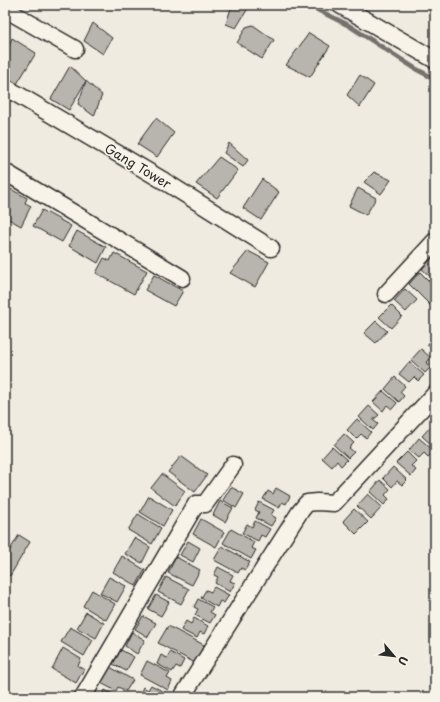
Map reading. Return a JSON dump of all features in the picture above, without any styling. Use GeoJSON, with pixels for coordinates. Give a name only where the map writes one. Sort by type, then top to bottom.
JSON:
{"type":"FeatureCollection","features":[{"type":"Feature","properties":{"kind":"street"},"geometry":{"type":"LineString","coordinates":[[340,5],[435,60]]}},
{"type":"Feature","properties":{"kind":"street"},"geometry":{"type":"LineString","coordinates":[[5,9],[75,49]]}},
{"type":"Feature","properties":{"kind":"street","name":"Gang Tower"},"geometry":{"type":"LineString","coordinates":[[5,87],[164,181],[271,248]]}},
{"type":"Feature","properties":{"kind":"street"},"geometry":{"type":"LineString","coordinates":[[5,172],[182,278]]}},
{"type":"Feature","properties":{"kind":"street"},"geometry":{"type":"LineString","coordinates":[[386,294],[435,241]]}},
{"type":"Feature","properties":{"kind":"street"},"geometry":{"type":"LineString","coordinates":[[182,697],[298,513],[307,503],[334,503],[435,394]]}},
{"type":"Feature","properties":{"kind":"street"},"geometry":{"type":"LineString","coordinates":[[83,697],[196,504],[205,504],[233,465]]}},
{"type":"Feature","properties":{"kind":"building"},"geometry":{"type":"Polygon","coordinates":[[[232,5],[250,5],[236,28],[226,24],[232,5]]]}},
{"type":"Feature","properties":{"kind":"building"},"geometry":{"type":"Polygon","coordinates":[[[93,23],[112,38],[103,54],[84,41],[93,23]]]}},
{"type":"Feature","properties":{"kind":"building"},"geometry":{"type":"Polygon","coordinates":[[[253,25],[274,40],[262,59],[237,43],[246,27],[253,25]]]}},
{"type":"Feature","properties":{"kind":"building"},"geometry":{"type":"Polygon","coordinates":[[[309,33],[330,46],[310,77],[286,65],[309,33]]]}},
{"type":"Feature","properties":{"kind":"building"},"geometry":{"type":"Polygon","coordinates":[[[12,38],[36,53],[15,87],[5,81],[5,55],[12,38]]]}},
{"type":"Feature","properties":{"kind":"building"},"geometry":{"type":"Polygon","coordinates":[[[70,66],[86,81],[69,110],[51,99],[70,66]]]}},
{"type":"Feature","properties":{"kind":"building"},"geometry":{"type":"Polygon","coordinates":[[[360,75],[374,85],[360,107],[347,95],[360,75]]]}},
{"type":"Feature","properties":{"kind":"building"},"geometry":{"type":"Polygon","coordinates":[[[86,81],[102,95],[94,116],[78,104],[86,81]]]}},
{"type":"Feature","properties":{"kind":"building"},"geometry":{"type":"Polygon","coordinates":[[[156,118],[174,133],[157,157],[137,144],[156,118]]]}},
{"type":"Feature","properties":{"kind":"building"},"geometry":{"type":"Polygon","coordinates":[[[229,143],[248,160],[243,167],[224,153],[229,143]]]}},
{"type":"Feature","properties":{"kind":"building"},"geometry":{"type":"Polygon","coordinates":[[[219,157],[238,170],[217,198],[196,184],[219,157]]]}},
{"type":"Feature","properties":{"kind":"building"},"geometry":{"type":"Polygon","coordinates":[[[374,172],[391,180],[381,194],[364,182],[374,172]]]}},
{"type":"Feature","properties":{"kind":"building"},"geometry":{"type":"Polygon","coordinates":[[[262,179],[279,192],[261,220],[243,208],[262,179]]]}},
{"type":"Feature","properties":{"kind":"building"},"geometry":{"type":"Polygon","coordinates":[[[5,186],[27,198],[25,203],[31,206],[21,226],[5,217],[5,186]]]}},
{"type":"Feature","properties":{"kind":"building"},"geometry":{"type":"Polygon","coordinates":[[[358,188],[376,198],[366,215],[349,206],[358,188]]]}},
{"type":"Feature","properties":{"kind":"building"},"geometry":{"type":"Polygon","coordinates":[[[42,210],[71,226],[62,242],[33,226],[42,210]]]}},
{"type":"Feature","properties":{"kind":"building"},"geometry":{"type":"Polygon","coordinates":[[[77,231],[106,247],[98,263],[69,246],[77,231]]]}},
{"type":"Feature","properties":{"kind":"building"},"geometry":{"type":"Polygon","coordinates":[[[248,251],[269,262],[255,287],[230,273],[248,251]]]}},
{"type":"Feature","properties":{"kind":"building"},"geometry":{"type":"Polygon","coordinates":[[[114,253],[147,271],[134,294],[96,273],[104,258],[110,261],[114,253]]]}},
{"type":"Feature","properties":{"kind":"building"},"geometry":{"type":"Polygon","coordinates":[[[433,257],[435,258],[434,280],[422,269],[433,257]]]}},
{"type":"Feature","properties":{"kind":"building"},"geometry":{"type":"Polygon","coordinates":[[[420,272],[435,287],[435,300],[430,305],[409,284],[420,272]]]}},
{"type":"Feature","properties":{"kind":"building"},"geometry":{"type":"Polygon","coordinates":[[[154,275],[183,291],[174,306],[145,290],[154,275]]]}},
{"type":"Feature","properties":{"kind":"building"},"geometry":{"type":"Polygon","coordinates":[[[405,289],[417,300],[406,312],[394,301],[405,289]]]}},
{"type":"Feature","properties":{"kind":"building"},"geometry":{"type":"Polygon","coordinates":[[[391,305],[402,316],[391,328],[379,317],[391,305]]]}},
{"type":"Feature","properties":{"kind":"building"},"geometry":{"type":"Polygon","coordinates":[[[376,321],[387,331],[376,343],[364,333],[376,321]]]}},
{"type":"Feature","properties":{"kind":"building"},"geometry":{"type":"Polygon","coordinates":[[[435,336],[435,352],[427,345],[435,336]]]}},
{"type":"Feature","properties":{"kind":"building"},"geometry":{"type":"Polygon","coordinates":[[[421,349],[431,358],[426,363],[431,367],[425,373],[411,360],[421,349]]]}},
{"type":"Feature","properties":{"kind":"building"},"geometry":{"type":"Polygon","coordinates":[[[409,362],[424,375],[418,381],[414,377],[409,382],[399,374],[409,362]]]}},
{"type":"Feature","properties":{"kind":"building"},"geometry":{"type":"Polygon","coordinates":[[[395,377],[405,386],[400,392],[404,396],[399,402],[385,389],[395,377]]]}},
{"type":"Feature","properties":{"kind":"building"},"geometry":{"type":"Polygon","coordinates":[[[383,391],[397,403],[392,409],[387,405],[383,411],[373,402],[383,391]]]}},
{"type":"Feature","properties":{"kind":"building"},"geometry":{"type":"Polygon","coordinates":[[[369,406],[379,415],[373,420],[378,424],[373,430],[359,417],[369,406]]]}},
{"type":"Feature","properties":{"kind":"building"},"geometry":{"type":"Polygon","coordinates":[[[357,419],[371,432],[366,438],[361,434],[356,439],[347,430],[357,419]]]}},
{"type":"Feature","properties":{"kind":"building"},"geometry":{"type":"Polygon","coordinates":[[[432,425],[435,427],[435,448],[422,436],[432,425]]]}},
{"type":"Feature","properties":{"kind":"building"},"geometry":{"type":"Polygon","coordinates":[[[344,434],[354,443],[349,448],[354,452],[348,458],[334,445],[344,434]]]}},
{"type":"Feature","properties":{"kind":"building"},"geometry":{"type":"Polygon","coordinates":[[[419,438],[434,451],[428,457],[424,453],[419,458],[409,450],[419,438]]]}},
{"type":"Feature","properties":{"kind":"building"},"geometry":{"type":"Polygon","coordinates":[[[332,447],[347,460],[341,466],[337,461],[332,467],[322,458],[332,447]]]}},
{"type":"Feature","properties":{"kind":"building"},"geometry":{"type":"Polygon","coordinates":[[[407,452],[416,461],[411,466],[416,470],[411,476],[396,463],[407,452]]]}},
{"type":"Feature","properties":{"kind":"building"},"geometry":{"type":"Polygon","coordinates":[[[181,456],[207,475],[195,492],[168,472],[181,456]]]}},
{"type":"Feature","properties":{"kind":"building"},"geometry":{"type":"Polygon","coordinates":[[[393,467],[407,480],[402,485],[397,481],[392,487],[383,478],[393,467]]]}},
{"type":"Feature","properties":{"kind":"building"},"geometry":{"type":"Polygon","coordinates":[[[162,474],[185,491],[175,506],[151,488],[162,474]]]}},
{"type":"Feature","properties":{"kind":"building"},"geometry":{"type":"Polygon","coordinates":[[[380,480],[390,489],[385,495],[389,499],[384,505],[370,492],[380,480]]]}},
{"type":"Feature","properties":{"kind":"building"},"geometry":{"type":"Polygon","coordinates":[[[231,487],[244,494],[236,508],[223,500],[231,487]]]}},
{"type":"Feature","properties":{"kind":"building"},"geometry":{"type":"Polygon","coordinates":[[[276,488],[290,496],[286,504],[282,502],[279,508],[263,499],[268,491],[273,494],[276,488]]]}},
{"type":"Feature","properties":{"kind":"building"},"geometry":{"type":"Polygon","coordinates":[[[368,494],[382,507],[371,519],[357,506],[368,494]]]}},
{"type":"Feature","properties":{"kind":"building"},"geometry":{"type":"Polygon","coordinates":[[[149,496],[172,510],[163,526],[140,512],[149,496]]]}},
{"type":"Feature","properties":{"kind":"building"},"geometry":{"type":"Polygon","coordinates":[[[220,501],[233,508],[225,522],[213,515],[220,501]]]}},
{"type":"Feature","properties":{"kind":"building"},"geometry":{"type":"Polygon","coordinates":[[[259,502],[274,510],[271,515],[276,518],[271,526],[256,518],[259,512],[255,510],[259,502]]]}},
{"type":"Feature","properties":{"kind":"building"},"geometry":{"type":"Polygon","coordinates":[[[354,509],[368,522],[356,534],[343,521],[354,509]]]}},
{"type":"Feature","properties":{"kind":"building"},"geometry":{"type":"Polygon","coordinates":[[[138,514],[161,528],[152,544],[128,530],[138,514]]]}},
{"type":"Feature","properties":{"kind":"building"},"geometry":{"type":"Polygon","coordinates":[[[201,519],[224,532],[216,547],[193,534],[201,519]]]}},
{"type":"Feature","properties":{"kind":"building"},"geometry":{"type":"Polygon","coordinates":[[[255,521],[270,529],[265,537],[261,535],[258,541],[242,533],[247,524],[252,527],[255,521]]]}},
{"type":"Feature","properties":{"kind":"building"},"geometry":{"type":"Polygon","coordinates":[[[231,529],[254,542],[251,548],[256,550],[251,559],[223,543],[231,529]]]}},
{"type":"Feature","properties":{"kind":"building"},"geometry":{"type":"Polygon","coordinates":[[[19,535],[30,542],[10,576],[5,572],[5,558],[19,535]]]}},
{"type":"Feature","properties":{"kind":"building"},"geometry":{"type":"Polygon","coordinates":[[[134,538],[150,547],[142,563],[125,554],[134,538]]]}},
{"type":"Feature","properties":{"kind":"building"},"geometry":{"type":"Polygon","coordinates":[[[188,541],[200,548],[193,562],[180,555],[188,541]]]}},
{"type":"Feature","properties":{"kind":"building"},"geometry":{"type":"Polygon","coordinates":[[[222,546],[250,562],[245,570],[241,568],[238,573],[214,560],[222,546]]]}},
{"type":"Feature","properties":{"kind":"building"},"geometry":{"type":"Polygon","coordinates":[[[122,556],[145,570],[136,586],[113,572],[122,556]]]}},
{"type":"Feature","properties":{"kind":"building"},"geometry":{"type":"Polygon","coordinates":[[[176,557],[200,570],[192,585],[168,573],[176,557]]]}},
{"type":"Feature","properties":{"kind":"building"},"geometry":{"type":"Polygon","coordinates":[[[218,567],[233,575],[230,581],[235,583],[230,592],[215,583],[218,577],[214,575],[218,567]]]}},
{"type":"Feature","properties":{"kind":"building"},"geometry":{"type":"Polygon","coordinates":[[[109,577],[126,586],[117,602],[100,593],[109,577]]]}},
{"type":"Feature","properties":{"kind":"building"},"geometry":{"type":"Polygon","coordinates":[[[166,577],[189,589],[181,604],[158,592],[166,577]]]}},
{"type":"Feature","properties":{"kind":"building"},"geometry":{"type":"Polygon","coordinates":[[[214,587],[229,595],[224,603],[220,601],[217,607],[201,598],[206,590],[211,592],[214,587]]]}},
{"type":"Feature","properties":{"kind":"building"},"geometry":{"type":"Polygon","coordinates":[[[92,590],[115,604],[106,620],[83,606],[92,590]]]}},
{"type":"Feature","properties":{"kind":"building"},"geometry":{"type":"Polygon","coordinates":[[[156,595],[169,602],[161,616],[148,609],[156,595]]]}},
{"type":"Feature","properties":{"kind":"building"},"geometry":{"type":"Polygon","coordinates":[[[198,599],[213,607],[210,612],[215,615],[210,623],[195,615],[198,609],[194,607],[198,599]]]}},
{"type":"Feature","properties":{"kind":"building"},"geometry":{"type":"Polygon","coordinates":[[[86,612],[104,623],[96,638],[77,628],[86,612]]]}},
{"type":"Feature","properties":{"kind":"building"},"geometry":{"type":"Polygon","coordinates":[[[143,616],[156,623],[148,637],[135,629],[143,616]]]}},
{"type":"Feature","properties":{"kind":"building"},"geometry":{"type":"Polygon","coordinates":[[[194,618],[208,626],[204,634],[200,632],[197,638],[181,630],[186,621],[191,624],[194,618]]]}},
{"type":"Feature","properties":{"kind":"building"},"geometry":{"type":"Polygon","coordinates":[[[168,626],[204,645],[195,663],[158,643],[168,626]]]}},
{"type":"Feature","properties":{"kind":"building"},"geometry":{"type":"Polygon","coordinates":[[[70,627],[93,640],[84,656],[61,642],[70,627]]]}},
{"type":"Feature","properties":{"kind":"building"},"geometry":{"type":"Polygon","coordinates":[[[132,632],[145,640],[137,654],[125,646],[132,632]]]}},
{"type":"Feature","properties":{"kind":"building"},"geometry":{"type":"Polygon","coordinates":[[[63,648],[81,659],[78,666],[84,669],[76,683],[52,669],[63,648]]]}},
{"type":"Feature","properties":{"kind":"building"},"geometry":{"type":"Polygon","coordinates":[[[121,650],[134,657],[126,671],[113,664],[121,650]]]}},
{"type":"Feature","properties":{"kind":"building"},"geometry":{"type":"Polygon","coordinates":[[[170,652],[184,660],[180,668],[176,666],[172,672],[157,664],[161,655],[167,658],[170,652]]]}},
{"type":"Feature","properties":{"kind":"building"},"geometry":{"type":"Polygon","coordinates":[[[147,661],[170,673],[167,678],[172,681],[168,690],[140,675],[147,661]]]}},
{"type":"Feature","properties":{"kind":"building"},"geometry":{"type":"Polygon","coordinates":[[[110,667],[133,680],[126,691],[118,687],[116,691],[101,683],[110,667]]]}},
{"type":"Feature","properties":{"kind":"building"},"geometry":{"type":"Polygon","coordinates":[[[151,685],[166,693],[163,697],[139,696],[143,687],[148,690],[151,685]]]}},
{"type":"Feature","properties":{"kind":"building"},"geometry":{"type":"Polygon","coordinates":[[[105,690],[118,697],[101,697],[105,690]]]}},
{"type":"Feature","properties":{"kind":"waterway"},"geometry":{"type":"LineString","coordinates":[[308,5],[348,25],[416,69],[435,79]]}}]}
